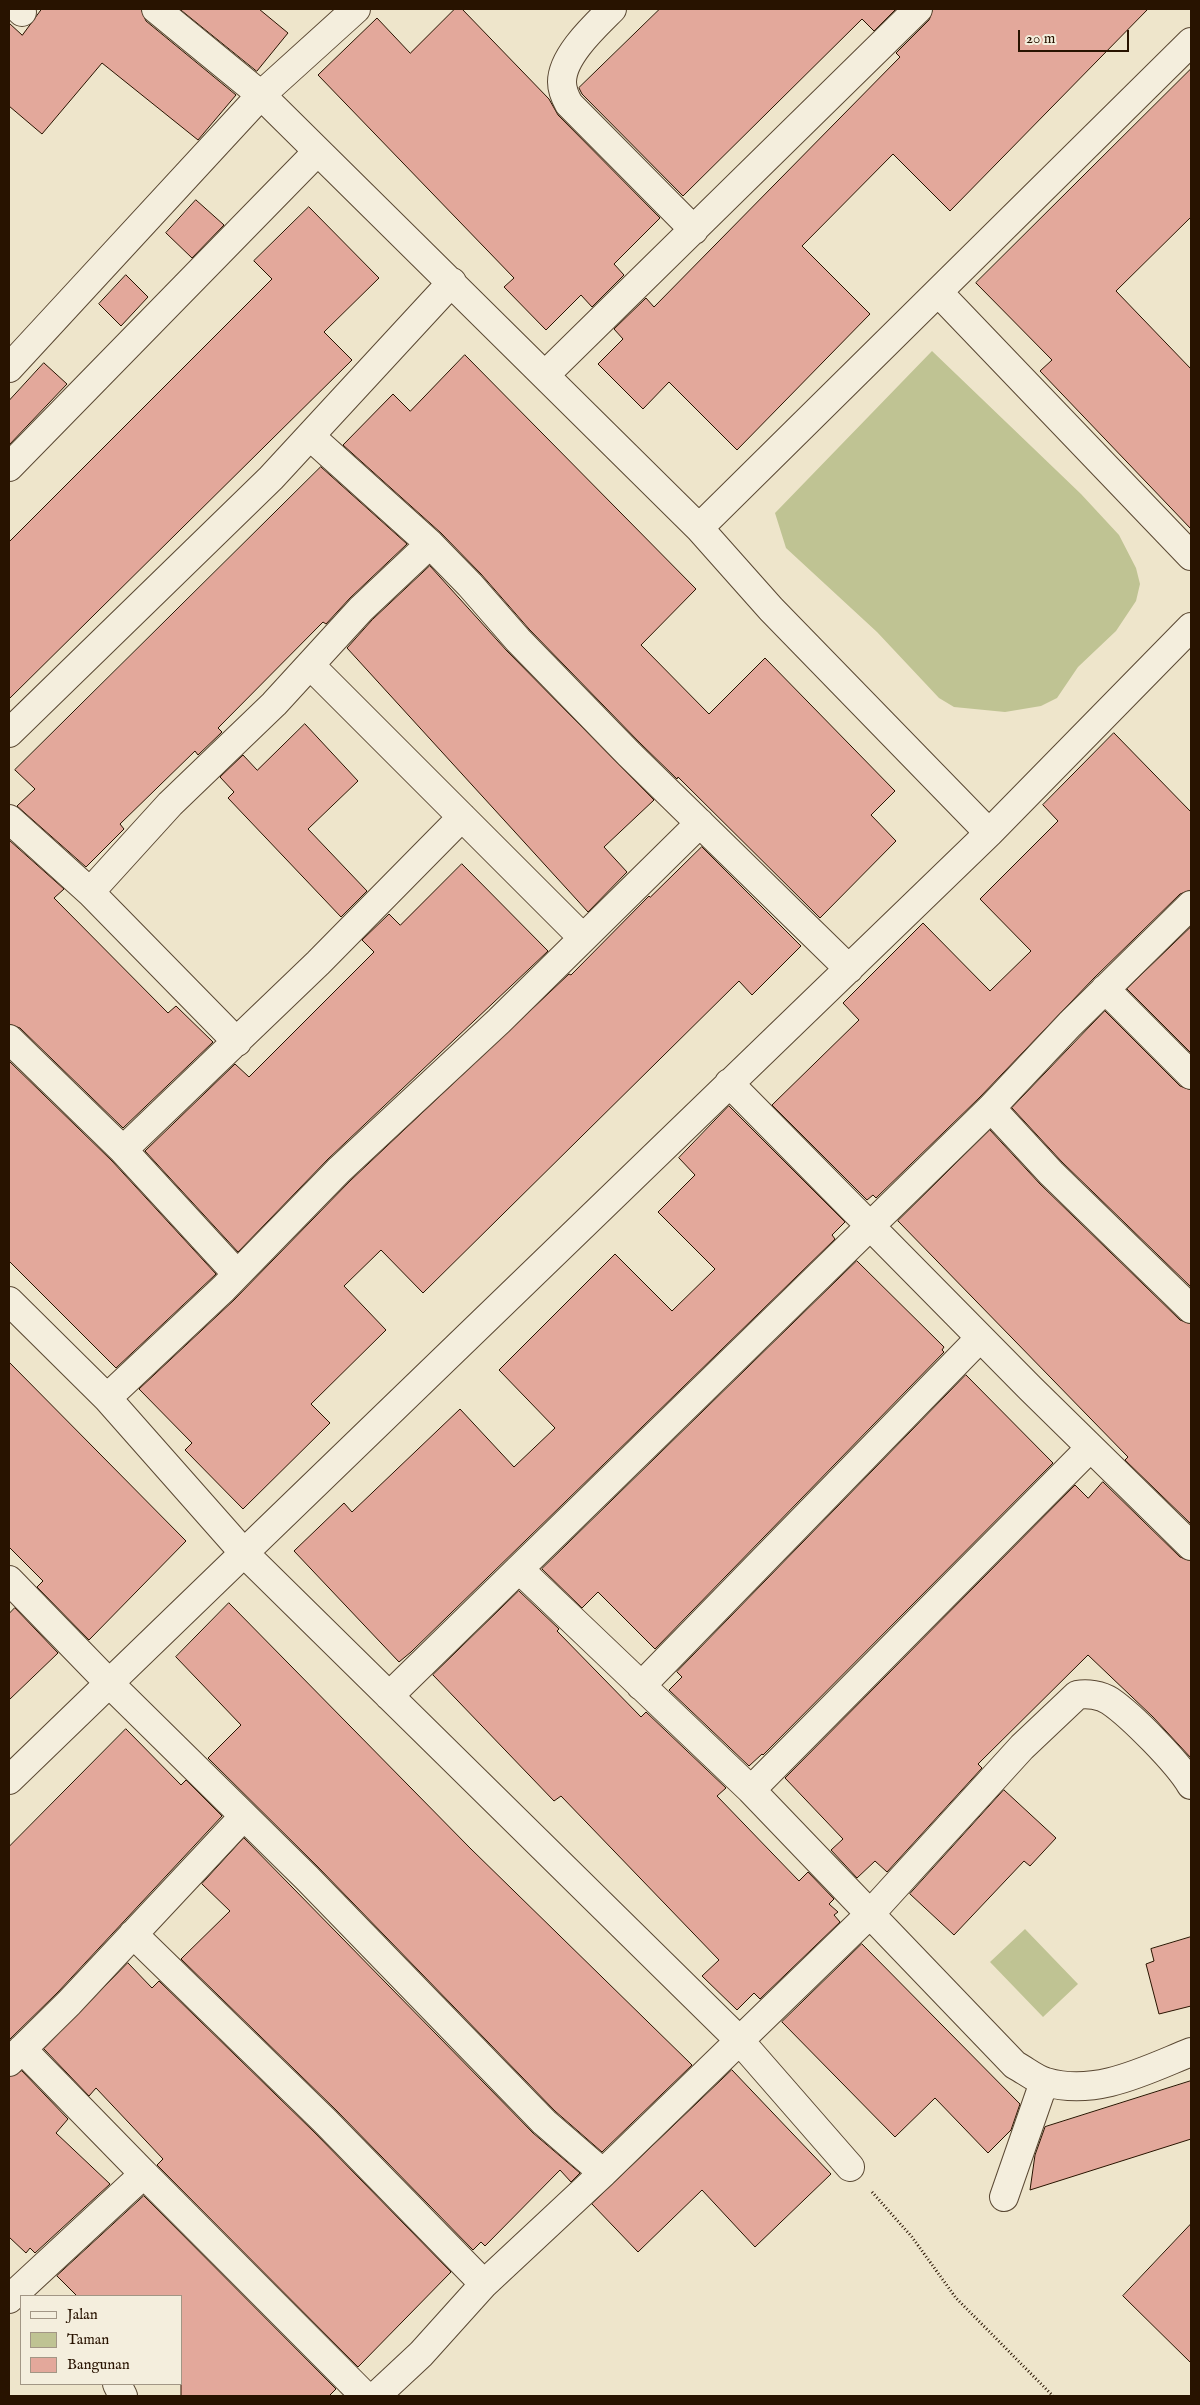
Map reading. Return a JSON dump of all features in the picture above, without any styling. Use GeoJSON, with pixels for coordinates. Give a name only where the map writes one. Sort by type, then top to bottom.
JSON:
{"type":"FeatureCollection","features":[{"type":"Feature","properties":{"kind":"street"},"geometry":{"type":"LineString","coordinates":[[156,9],[262,95],[317,152],[452,282],[699,528],[772,609],[989,833]]}},
{"type":"Feature","properties":{"kind":"street"},"geometry":{"type":"LineString","coordinates":[[9,368],[262,95],[356,9]]}},
{"type":"Feature","properties":{"kind":"street"},"geometry":{"type":"LineString","coordinates":[[612,9],[580,40],[562,81],[563,93],[569,104],[694,230]]}},
{"type":"Feature","properties":{"kind":"street"},"geometry":{"type":"LineString","coordinates":[[546,375],[918,9]]}},
{"type":"Feature","properties":{"kind":"street"},"geometry":{"type":"LineString","coordinates":[[699,528],[938,292],[1187,54]]}},
{"type":"Feature","properties":{"kind":"street"},"geometry":{"type":"LineString","coordinates":[[9,467],[317,152]]}},
{"type":"Feature","properties":{"kind":"street"},"geometry":{"type":"LineString","coordinates":[[9,733],[312,437],[452,282]]}},
{"type":"Feature","properties":{"kind":"street"},"geometry":{"type":"LineString","coordinates":[[938,292],[1191,556]]}},
{"type":"Feature","properties":{"kind":"street"},"geometry":{"type":"LineString","coordinates":[[312,437],[430,544],[470,584],[518,640],[849,969]]}},
{"type":"Feature","properties":{"kind":"street"},"geometry":{"type":"LineString","coordinates":[[90,892],[170,804],[274,704],[380,590],[430,544]]}},
{"type":"Feature","properties":{"kind":"street"},"geometry":{"type":"LineString","coordinates":[[9,1780],[989,833],[1191,627]]}},
{"type":"Feature","properties":{"kind":"street"},"geometry":{"type":"LineString","coordinates":[[310,665],[583,938]]}},
{"type":"Feature","properties":{"kind":"street"},"geometry":{"type":"LineString","coordinates":[[123,1150],[318,963],[462,817]]}},
{"type":"Feature","properties":{"kind":"street"},"geometry":{"type":"LineString","coordinates":[[9,819],[90,892],[237,1042]]}},
{"type":"Feature","properties":{"kind":"street"},"geometry":{"type":"LineString","coordinates":[[107,1398],[237,1274],[340,1170],[499,1021],[700,823]]}},
{"type":"Feature","properties":{"kind":"street"},"geometry":{"type":"LineString","coordinates":[[389,1696],[868,1225],[991,1108],[1105,989],[1191,904]]}},
{"type":"Feature","properties":{"kind":"street"},"geometry":{"type":"LineString","coordinates":[[1105,989],[1191,1075]]}},
{"type":"Feature","properties":{"kind":"street"},"geometry":{"type":"LineString","coordinates":[[9,1039],[123,1150],[237,1274]]}},
{"type":"Feature","properties":{"kind":"street"},"geometry":{"type":"LineString","coordinates":[[729,1083],[980,1338],[1191,1546]]}},
{"type":"Feature","properties":{"kind":"street"},"geometry":{"type":"LineString","coordinates":[[991,1108],[1051,1172],[1191,1309]]}},
{"type":"Feature","properties":{"kind":"street"},"geometry":{"type":"LineString","coordinates":[[9,1301],[107,1398],[244,1553],[740,2041],[850,2167]]}},
{"type":"Feature","properties":{"kind":"street"},"geometry":{"type":"LineString","coordinates":[[641,1686],[980,1338]]}},
{"type":"Feature","properties":{"kind":"street"},"geometry":{"type":"LineString","coordinates":[[751,1790],[1090,1448]]}},
{"type":"Feature","properties":{"kind":"street"},"geometry":{"type":"LineString","coordinates":[[519,1569],[751,1790],[1015,2065],[1044,2082],[1073,2087],[1117,2081],[1191,2052]]}},
{"type":"Feature","properties":{"kind":"street"},"geometry":{"type":"LineString","coordinates":[[9,1580],[544,2122],[603,2173]]}},
{"type":"Feature","properties":{"kind":"street"},"geometry":{"type":"LineString","coordinates":[[376,2396],[421,2354],[484,2284],[603,2173],[870,1914],[1022,1747],[1077,1696],[1093,1695],[1110,1701],[1155,1742],[1191,1785]]}},
{"type":"Feature","properties":{"kind":"street"},"geometry":{"type":"LineString","coordinates":[[244,1816],[16,2055],[144,2174],[365,2396]]}},
{"type":"Feature","properties":{"kind":"street"},"geometry":{"type":"LineString","coordinates":[[133,1934],[325,2121],[484,2284]]}},
{"type":"Feature","properties":{"kind":"street"},"geometry":{"type":"LineString","coordinates":[[1004,2198],[1044,2082]]}},
{"type":"Feature","properties":{"kind":"street"},"geometry":{"type":"LineString","coordinates":[[22,2294],[144,2174]]}},
{"type":"Feature","properties":{"kind":"street"},"geometry":{"type":"LineString","coordinates":[[117,2385],[123,2396]]}},
{"type":"Feature","properties":{"kind":"path"},"geometry":{"type":"LineString","coordinates":[[850,2167],[912,2237],[956,2298],[1053,2396]]}},
{"type":"Feature","properties":{"kind":"green space"},"geometry":{"type":"Polygon","coordinates":[[[932,351],[1081,494],[1119,535],[1136,568],[1140,584],[1136,601],[1116,631],[1078,667],[1057,698],[1041,706],[1005,712],[954,707],[939,698],[877,632],[786,548],[775,513],[932,351]]]}},
{"type":"Feature","properties":{"kind":"green space"},"geometry":{"type":"Polygon","coordinates":[[[1025,1929],[1078,1984],[1043,2017],[990,1962],[1025,1929]]]}},
{"type":"Feature","properties":{"kind":"building"},"geometry":{"type":"Polygon","coordinates":[[[42,9],[141,9],[146,21],[236,95],[198,140],[102,63],[42,134],[9,106],[9,23],[22,35],[42,9]]]}},
{"type":"Feature","properties":{"kind":"building"},"geometry":{"type":"Polygon","coordinates":[[[180,9],[259,9],[288,33],[257,71],[180,9]]]}},
{"type":"Feature","properties":{"kind":"building"},"geometry":{"type":"Polygon","coordinates":[[[455,9],[462,9],[549,99],[558,115],[660,218],[614,264],[624,275],[592,307],[581,295],[546,330],[504,287],[514,278],[318,75],[377,18],[410,53],[455,9]]]}},
{"type":"Feature","properties":{"kind":"building"},"geometry":{"type":"Polygon","coordinates":[[[660,9],[896,9],[874,31],[862,19],[683,196],[582,94],[579,88],[660,9]]]}},
{"type":"Feature","properties":{"kind":"building"},"geometry":{"type":"Polygon","coordinates":[[[933,9],[1148,9],[950,211],[893,154],[802,246],[870,314],[737,450],[669,382],[643,409],[598,364],[623,339],[614,329],[646,298],[654,307],[900,57],[896,53],[929,20],[933,9]]]}},
{"type":"Feature","properties":{"kind":"building"},"geometry":{"type":"Polygon","coordinates":[[[1191,69],[1191,217],[1116,291],[1191,369],[1191,529],[1040,371],[1052,360],[976,283],[1191,69]]]}},
{"type":"Feature","properties":{"kind":"building"},"geometry":{"type":"Polygon","coordinates":[[[196,200],[224,225],[192,258],[166,233],[196,200]]]}},
{"type":"Feature","properties":{"kind":"building"},"geometry":{"type":"Polygon","coordinates":[[[309,207],[379,278],[324,332],[352,360],[9,699],[9,542],[272,279],[254,261],[309,207]]]}},
{"type":"Feature","properties":{"kind":"building"},"geometry":{"type":"Polygon","coordinates":[[[126,275],[148,297],[121,326],[99,304],[126,275]]]}},
{"type":"Feature","properties":{"kind":"building"},"geometry":{"type":"Polygon","coordinates":[[[465,355],[696,589],[641,645],[709,714],[765,658],[895,791],[871,815],[896,841],[820,918],[678,777],[677,779],[640,743],[529,629],[481,574],[441,533],[343,445],[393,394],[410,411],[465,355]]]}},
{"type":"Feature","properties":{"kind":"building"},"geometry":{"type":"Polygon","coordinates":[[[44,363],[67,384],[9,445],[9,401],[44,363]]]}},
{"type":"Feature","properties":{"kind":"building"},"geometry":{"type":"Polygon","coordinates":[[[321,467],[407,544],[350,598],[326,624],[323,622],[218,728],[222,732],[198,755],[195,751],[120,824],[124,829],[86,867],[17,806],[35,789],[15,770],[321,467]]]}},
{"type":"Feature","properties":{"kind":"building"},"geometry":{"type":"Polygon","coordinates":[[[430,566],[507,651],[654,800],[604,847],[627,872],[588,912],[347,648],[372,620],[430,566]]]}},
{"type":"Feature","properties":{"kind":"building"},"geometry":{"type":"Polygon","coordinates":[[[305,724],[358,781],[308,829],[367,891],[341,917],[228,798],[234,792],[220,777],[243,755],[257,770],[305,724]]]}},
{"type":"Feature","properties":{"kind":"building"},"geometry":{"type":"Polygon","coordinates":[[[1114,733],[1191,812],[1191,890],[1180,894],[1094,978],[980,1097],[876,1198],[873,1195],[867,1200],[772,1105],[859,1020],[843,1003],[923,923],[990,991],[1031,951],[980,899],[1058,821],[1043,805],[1114,733]]]}},
{"type":"Feature","properties":{"kind":"building"},"geometry":{"type":"Polygon","coordinates":[[[9,840],[64,889],[54,898],[168,1013],[176,1006],[213,1042],[123,1128],[20,1028],[9,1024],[9,840]]]}},
{"type":"Feature","properties":{"kind":"building"},"geometry":{"type":"Polygon","coordinates":[[[702,847],[801,946],[752,995],[739,981],[423,1293],[381,1250],[344,1286],[386,1330],[311,1404],[330,1423],[243,1509],[185,1450],[192,1443],[139,1389],[234,1300],[350,1181],[569,974],[571,975],[649,896],[702,847]]]}},
{"type":"Feature","properties":{"kind":"building"},"geometry":{"type":"Polygon","coordinates":[[[462,864],[548,951],[328,1159],[238,1252],[145,1151],[235,1064],[249,1077],[374,952],[362,940],[389,914],[400,925],[462,864]]]}},
{"type":"Feature","properties":{"kind":"building"},"geometry":{"type":"Polygon","coordinates":[[[1191,927],[1191,1053],[1127,989],[1191,927]]]}},
{"type":"Feature","properties":{"kind":"building"},"geometry":{"type":"Polygon","coordinates":[[[1105,1011],[1180,1086],[1191,1090],[1191,1287],[1062,1162],[1012,1108],[1105,1011]]]}},
{"type":"Feature","properties":{"kind":"building"},"geometry":{"type":"Polygon","coordinates":[[[9,1061],[112,1161],[216,1274],[116,1368],[9,1261],[9,1061]]]}},
{"type":"Feature","properties":{"kind":"building"},"geometry":{"type":"Polygon","coordinates":[[[729,1106],[845,1222],[832,1235],[835,1239],[399,1662],[294,1551],[344,1503],[352,1512],[460,1409],[514,1467],[555,1428],[499,1370],[615,1254],[672,1311],[715,1269],[658,1212],[695,1175],[679,1158],[729,1106]]]}},
{"type":"Feature","properties":{"kind":"building"},"geometry":{"type":"Polygon","coordinates":[[[990,1130],[1040,1184],[1180,1320],[1191,1324],[1191,1524],[1125,1460],[1128,1457],[898,1221],[990,1130]]]}},
{"type":"Feature","properties":{"kind":"building"},"geometry":{"type":"Polygon","coordinates":[[[857,1261],[944,1347],[942,1350],[944,1352],[655,1649],[598,1592],[582,1608],[542,1569],[857,1261]]]}},
{"type":"Feature","properties":{"kind":"building"},"geometry":{"type":"Polygon","coordinates":[[[9,1362],[186,1541],[89,1640],[37,1587],[43,1581],[9,1547],[9,1362]]]}},
{"type":"Feature","properties":{"kind":"building"},"geometry":{"type":"Polygon","coordinates":[[[966,1375],[1053,1463],[763,1755],[749,1766],[669,1690],[682,1677],[677,1672],[966,1375]]]}},
{"type":"Feature","properties":{"kind":"building"},"geometry":{"type":"Polygon","coordinates":[[[1103,1482],[1180,1557],[1191,1561],[1191,1758],[1153,1717],[1088,1655],[978,1764],[982,1768],[887,1872],[875,1861],[857,1878],[831,1850],[843,1839],[785,1778],[1075,1485],[1088,1498],[1103,1482]]]}},
{"type":"Feature","properties":{"kind":"building"},"geometry":{"type":"Polygon","coordinates":[[[519,1591],[559,1629],[557,1631],[641,1717],[646,1712],[726,1788],[717,1796],[799,1881],[808,1872],[834,1899],[829,1904],[838,1912],[834,1915],[840,1922],[760,1999],[754,1993],[737,2010],[702,1976],[719,1960],[561,1796],[554,1801],[433,1675],[519,1591]]]}},
{"type":"Feature","properties":{"kind":"building"},"geometry":{"type":"Polygon","coordinates":[[[229,1603],[470,1848],[692,2065],[602,2152],[555,2111],[318,1867],[208,1758],[241,1725],[176,1657],[229,1603]]]}},
{"type":"Feature","properties":{"kind":"building"},"geometry":{"type":"Polygon","coordinates":[[[15,1608],[58,1653],[9,1700],[9,1614],[15,1608]]]}},
{"type":"Feature","properties":{"kind":"building"},"geometry":{"type":"Polygon","coordinates":[[[126,1729],[181,1785],[186,1780],[222,1816],[58,1992],[9,2040],[9,1847],[126,1729]]]}},
{"type":"Feature","properties":{"kind":"building"},"geometry":{"type":"Polygon","coordinates":[[[1004,1790],[1056,1838],[1030,1866],[1024,1861],[954,1935],[910,1894],[1004,1790]]]}},
{"type":"Feature","properties":{"kind":"building"},"geometry":{"type":"Polygon","coordinates":[[[244,1838],[533,2133],[580,2173],[571,2182],[560,2170],[485,2246],[481,2242],[473,2250],[336,2110],[181,1959],[230,1911],[202,1884],[244,1838]]]}},
{"type":"Feature","properties":{"kind":"building"},"geometry":{"type":"Polygon","coordinates":[[[1191,1937],[1191,2006],[1159,2014],[1146,1964],[1154,1961],[1151,1949],[1191,1937]]]}},
{"type":"Feature","properties":{"kind":"building"},"geometry":{"type":"Polygon","coordinates":[[[862,1944],[1020,2104],[1011,2130],[988,2153],[935,2098],[895,2137],[782,2022],[862,1944]]]}},
{"type":"Feature","properties":{"kind":"building"},"geometry":{"type":"Polygon","coordinates":[[[128,1963],[152,1988],[159,1981],[314,2132],[451,2272],[358,2367],[157,2165],[163,2159],[96,2088],[89,2096],[44,2049],[128,1963]]]}},
{"type":"Feature","properties":{"kind":"building"},"geometry":{"type":"Polygon","coordinates":[[[732,2070],[831,2174],[755,2247],[702,2190],[638,2252],[592,2204],[732,2070]]]}},
{"type":"Feature","properties":{"kind":"building"},"geometry":{"type":"Polygon","coordinates":[[[22,2071],[68,2119],[56,2133],[110,2184],[35,2253],[30,2248],[26,2253],[9,2237],[9,2077],[22,2071]]]}},
{"type":"Feature","properties":{"kind":"building"},"geometry":{"type":"Polygon","coordinates":[[[1191,2081],[1191,2139],[1030,2190],[1035,2155],[1045,2127],[1191,2081]]]}},
{"type":"Feature","properties":{"kind":"building"},"geometry":{"type":"Polygon","coordinates":[[[144,2196],[336,2389],[329,2396],[181,2396],[182,2295],[76,2295],[57,2276],[144,2196]]]}},
{"type":"Feature","properties":{"kind":"building"},"geometry":{"type":"Polygon","coordinates":[[[1191,2224],[1191,2363],[1123,2296],[1191,2224]]]}}]}
